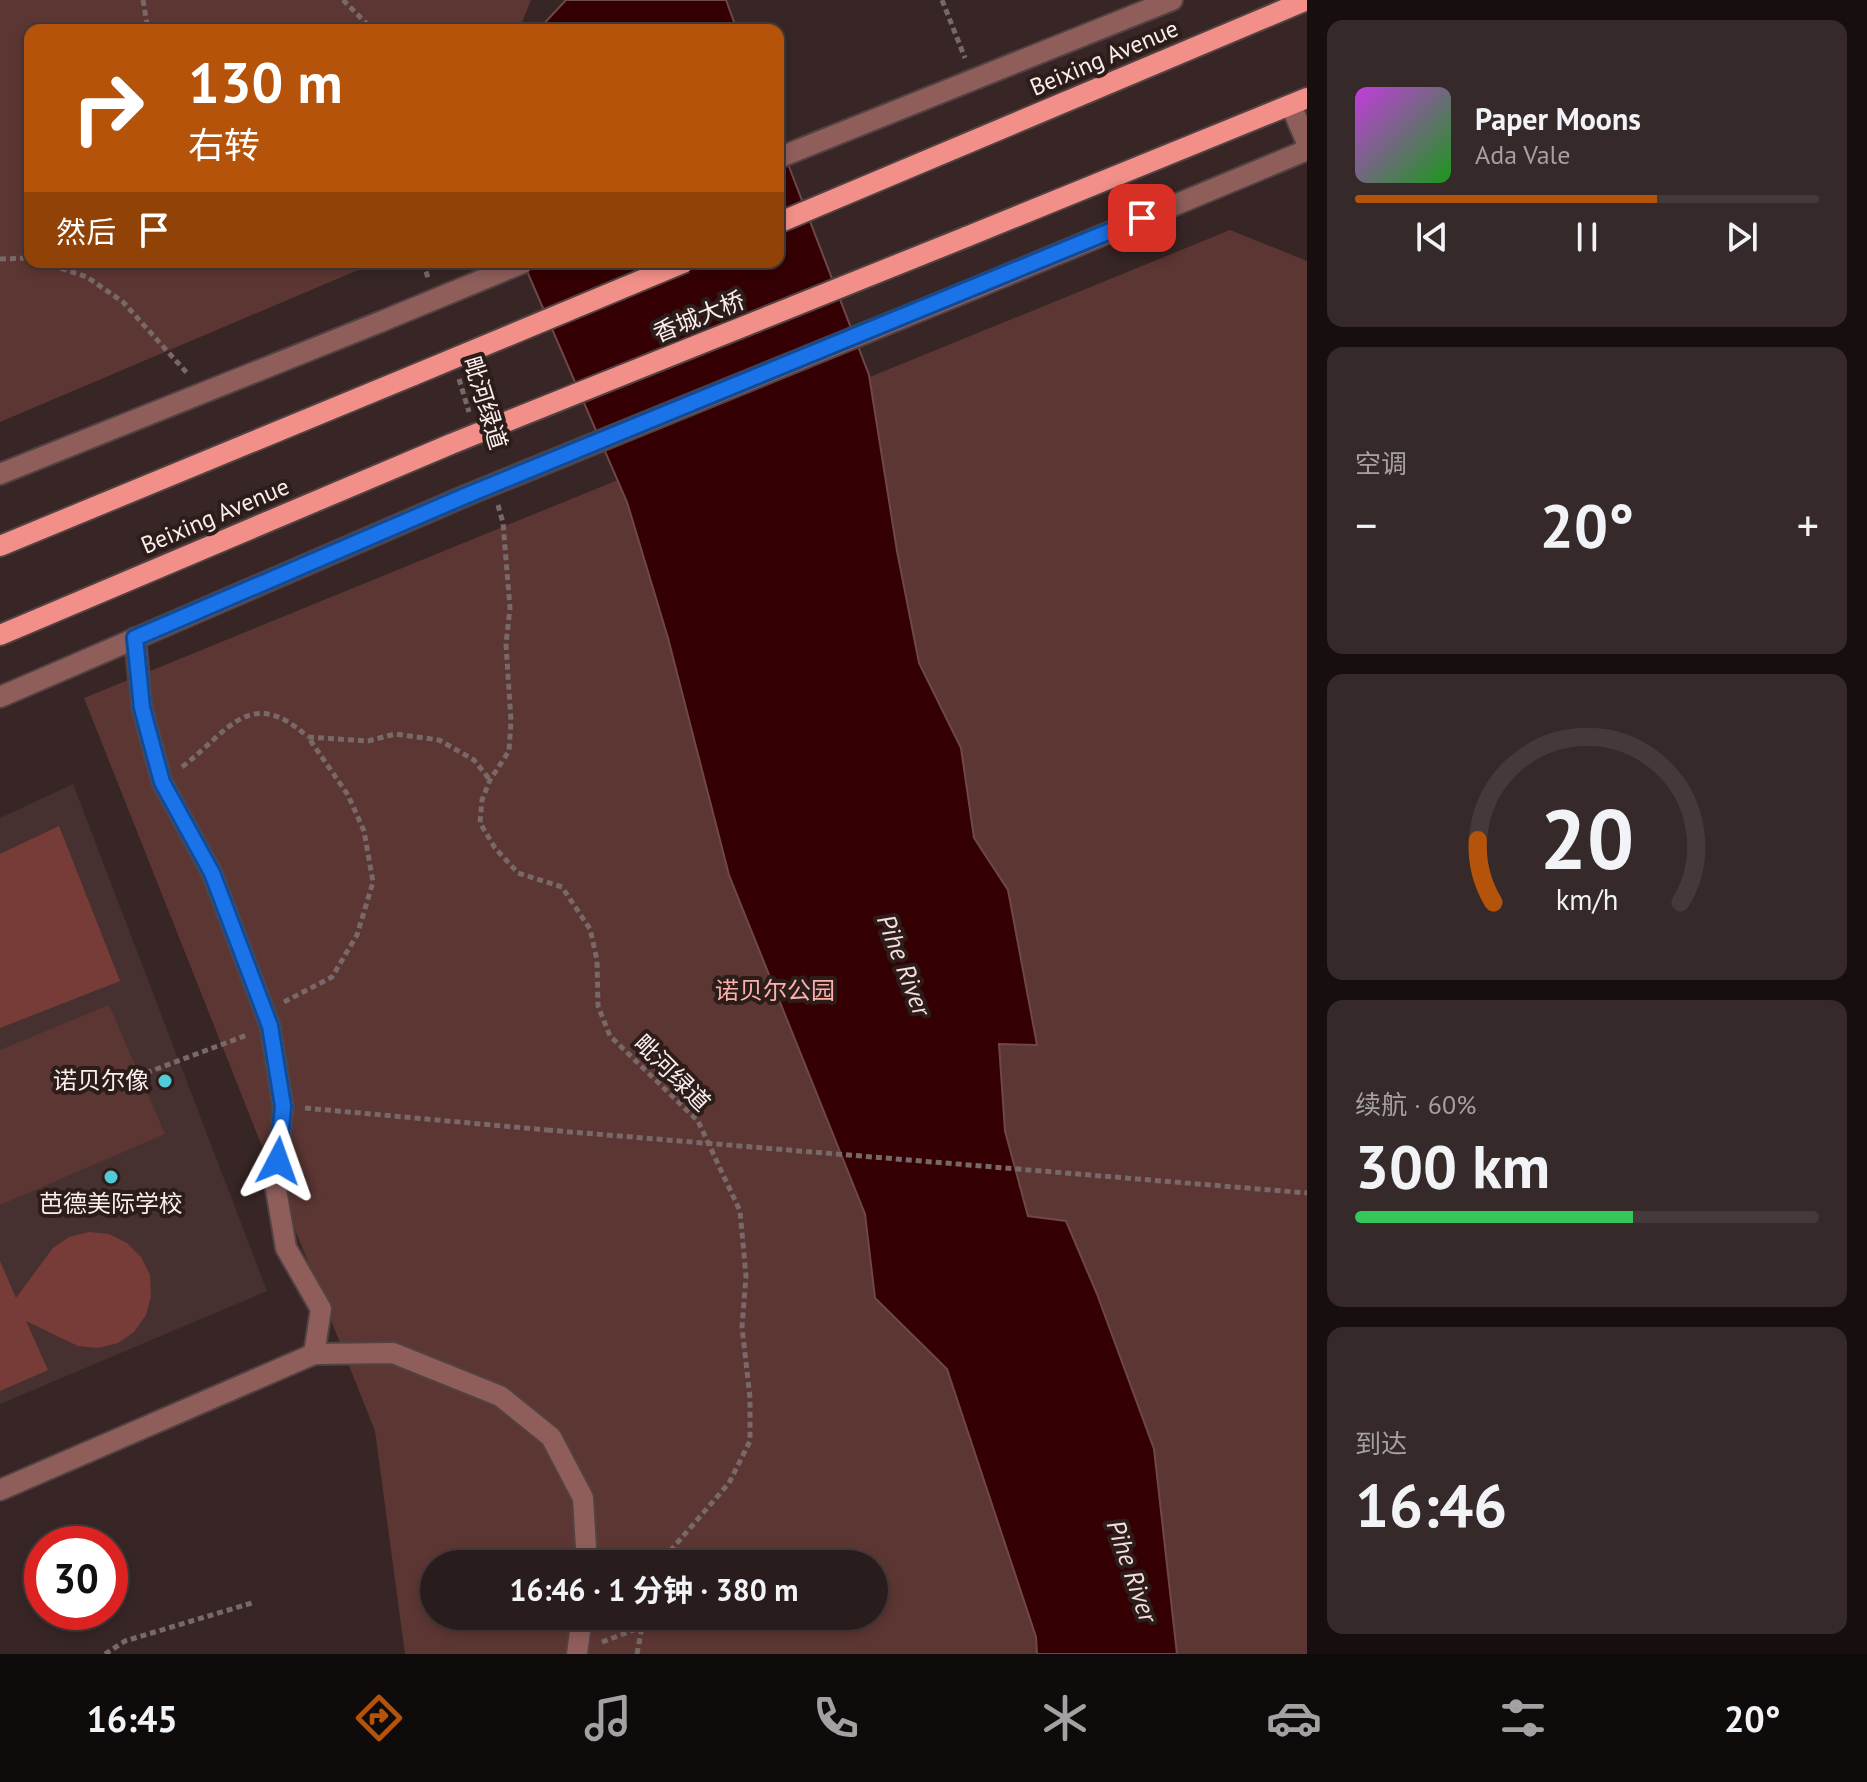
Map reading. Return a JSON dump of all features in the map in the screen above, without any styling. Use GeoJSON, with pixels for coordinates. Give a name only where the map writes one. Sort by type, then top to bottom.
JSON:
{"type":"FeatureCollection","features":[{"type":"Feature","properties":{"kind":"main road","name":"Beixing Avenue"},"geometry":{"type":"LineString","coordinates":[[784,220],[1307,0]]}},
{"type":"Feature","properties":{"kind":"main road","name":"香城大桥"},"geometry":{"type":"LineString","coordinates":[[451,444],[1299,102]]}},
{"type":"Feature","properties":{"kind":"main road"},"geometry":{"type":"LineString","coordinates":[[0,546],[671,268]]}},
{"type":"Feature","properties":{"kind":"main road","name":"Beixing Avenue"},"geometry":{"type":"LineString","coordinates":[[0,635],[451,444]]}},
{"type":"Feature","properties":{"kind":"street"},"geometry":{"type":"LineString","coordinates":[[784,156],[1172,0]]}},
{"type":"Feature","properties":{"kind":"street"},"geometry":{"type":"LineString","coordinates":[[1299,102],[1307,143]]}},
{"type":"Feature","properties":{"kind":"street"},"geometry":{"type":"LineString","coordinates":[[0,697],[465,496],[1307,150]]}},
{"type":"Feature","properties":{"kind":"street"},"geometry":{"type":"LineString","coordinates":[[0,474],[510,268]]}},
{"type":"Feature","properties":{"kind":"street"},"geometry":{"type":"LineString","coordinates":[[135,638],[142,708],[162,782],[212,873],[268,1019],[283,1106],[276,1189],[286,1248],[321,1309],[314,1354]]}},
{"type":"Feature","properties":{"kind":"street"},"geometry":{"type":"LineString","coordinates":[[0,1490],[314,1354],[393,1353],[500,1396],[551,1437],[583,1498],[586,1550]]}},
{"type":"Feature","properties":{"kind":"street"},"geometry":{"type":"LineString","coordinates":[[578,1652],[580,1630]]}},
{"type":"Feature","properties":{"kind":"path"},"geometry":{"type":"LineString","coordinates":[[143,0],[147,24]]}},
{"type":"Feature","properties":{"kind":"path"},"geometry":{"type":"LineString","coordinates":[[343,0],[367,24]]}},
{"type":"Feature","properties":{"kind":"path"},"geometry":{"type":"LineString","coordinates":[[942,0],[974,81]]}},
{"type":"Feature","properties":{"kind":"path"},"geometry":{"type":"LineString","coordinates":[[0,259],[24,258]]}},
{"type":"Feature","properties":{"kind":"path"},"geometry":{"type":"LineString","coordinates":[[60,268],[87,277],[123,302],[204,392]]}},
{"type":"Feature","properties":{"kind":"path"},"geometry":{"type":"LineString","coordinates":[[425,268],[432,291]]}},
{"type":"Feature","properties":{"kind":"path","name":"毗河绿道"},"geometry":{"type":"LineString","coordinates":[[459,378],[472,421]]}},
{"type":"Feature","properties":{"kind":"path","name":"毗河绿道"},"geometry":{"type":"LineString","coordinates":[[494,494],[503,523],[509,594],[506,644],[511,721],[509,751],[490,780],[482,800],[480,823],[495,848],[518,873],[562,887],[590,929],[597,960],[598,1006],[610,1036],[698,1121],[740,1211],[746,1276],[742,1327],[750,1398],[750,1441],[729,1483],[671,1550]]}},
{"type":"Feature","properties":{"kind":"path"},"geometry":{"type":"LineString","coordinates":[[146,1073],[268,1019],[332,977],[357,935],[373,882],[364,831],[348,795],[308,737],[291,722],[268,711],[241,717],[162,782]]}},
{"type":"Feature","properties":{"kind":"path"},"geometry":{"type":"LineString","coordinates":[[308,737],[368,741],[395,734],[439,740],[474,760],[490,780]]}},
{"type":"Feature","properties":{"kind":"path"},"geometry":{"type":"LineString","coordinates":[[283,1106],[1307,1193]]}},
{"type":"Feature","properties":{"kind":"path"},"geometry":{"type":"LineString","coordinates":[[105,1654],[125,1641],[255,1602]]}},
{"type":"Feature","properties":{"kind":"path"},"geometry":{"type":"LineString","coordinates":[[578,1652],[634,1630]]}},
{"type":"Feature","properties":{"kind":"path"},"geometry":{"type":"LineString","coordinates":[[637,1654],[641,1630]]}},
{"type":"Feature","properties":{"kind":"shaded area","name":"芭德美际学校"},"geometry":{"type":"Polygon","coordinates":[[[73,784],[267,1291],[0,1404],[0,818],[73,784]]]}},
{"type":"Feature","properties":{"kind":"green space"},"geometry":{"type":"Polygon","coordinates":[[[0,0],[531,0],[521,24],[24,24],[24,268],[363,268],[0,422],[0,0]]]}},
{"type":"Feature","properties":{"kind":"green space","name":"诺贝尔公园"},"geometry":{"type":"Polygon","coordinates":[[[1230,230],[1307,261],[1307,1654],[405,1654],[375,1431],[84,698],[1230,230]]]}},
{"type":"Feature","properties":{"kind":"green space"},"geometry":{"type":"Polygon","coordinates":[[[109,1005],[165,1134],[0,1205],[0,1050],[109,1005]]]}},
{"type":"Feature","properties":{"kind":"water"},"geometry":{"type":"Polygon","coordinates":[[[566,0],[726,0],[735,24],[544,24],[566,0]]]}},
{"type":"Feature","properties":{"kind":"water","name":"Pihe River"},"geometry":{"type":"Polygon","coordinates":[[[784,154],[869,375],[897,551],[919,663],[961,748],[974,838],[1008,890],[1037,1045],[999,1044],[1005,1131],[1028,1216],[1066,1221],[1097,1294],[1154,1449],[1177,1654],[1037,1654],[1036,1637],[947,1369],[875,1298],[865,1214],[729,875],[668,638],[627,502],[526,268],[784,268],[784,154]]]}},
{"type":"Feature","properties":{"kind":"building"},"geometry":{"type":"Polygon","coordinates":[[[59,826],[120,981],[0,1028],[0,854],[59,826]]]}},
{"type":"Feature","properties":{"kind":"building"},"geometry":{"type":"Polygon","coordinates":[[[89,1232],[109,1234],[127,1243],[141,1257],[150,1275],[151,1296],[146,1315],[134,1332],[118,1343],[98,1348],[78,1346],[26,1321],[48,1370],[0,1391],[0,1261],[16,1298],[53,1248],[69,1237],[89,1232]]]}},
{"type":"Feature","properties":{"kind":"place","name":"诺贝尔像"},"geometry":{"type":"Point","coordinates":[165,1081]}},
{"type":"Feature","properties":{"kind":"place","name":"芭德美际学校"},"geometry":{"type":"Point","coordinates":[111,1177]}},
{"type":"Feature","properties":{"kind":"route"},"geometry":{"type":"LineString","coordinates":[[278,1161],[283,1106],[270,1026],[212,873],[162,782],[142,708],[135,638],[465,496],[1142,218]]}}]}
